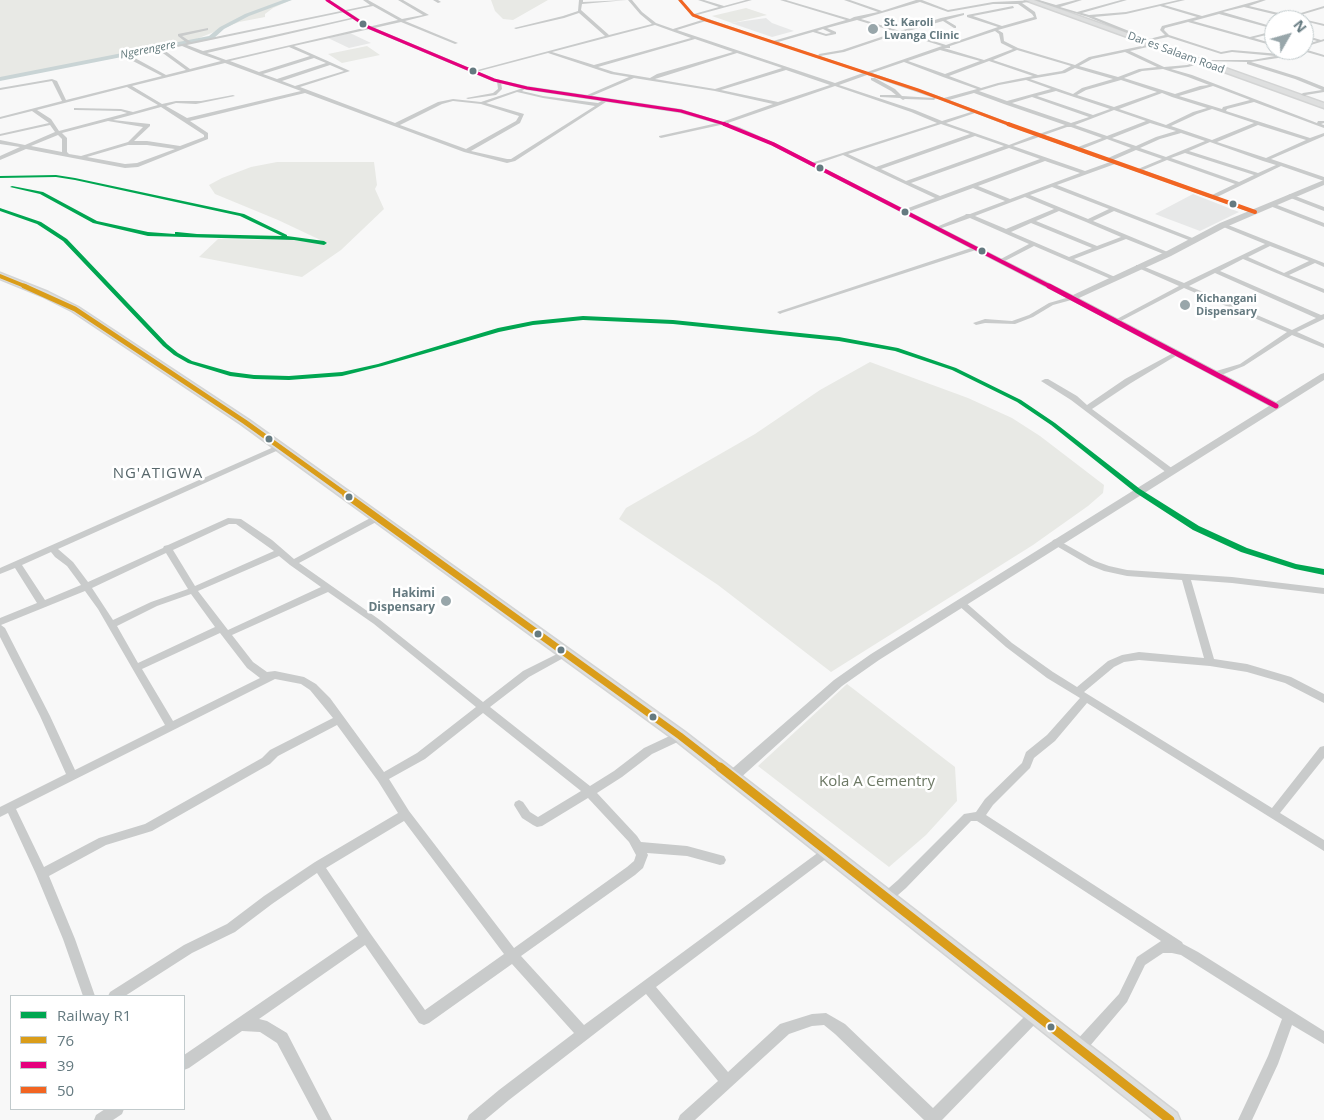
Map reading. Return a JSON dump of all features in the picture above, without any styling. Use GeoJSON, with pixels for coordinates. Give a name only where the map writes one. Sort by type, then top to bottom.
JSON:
{"type":"FeatureCollection","features":[{"type":"Feature","properties":{"kind":"highway","name":"Dar es Salaam Road"},"geometry":{"type":"LineString","coordinates":[[1028,0],[1147,42],[1197,64],[1324,106]]}},
{"type":"Feature","properties":{"kind":"main road"},"geometry":{"type":"LineString","coordinates":[[0,276],[45,294],[75,309],[245,422],[680,736],[1170,1120]]}},
{"type":"Feature","properties":{"kind":"street"},"geometry":{"type":"LineString","coordinates":[[327,0],[366,27],[499,82],[527,88],[681,111],[723,122],[753,135],[905,211],[1276,406]]}},
{"type":"Feature","properties":{"kind":"street"},"geometry":{"type":"LineString","coordinates":[[365,0],[401,20],[456,43]]}},
{"type":"Feature","properties":{"kind":"street"},"geometry":{"type":"LineString","coordinates":[[401,0],[408,0]]}},
{"type":"Feature","properties":{"kind":"street"},"geometry":{"type":"LineString","coordinates":[[0,118],[270,50],[366,27],[427,15],[401,0]]}},
{"type":"Feature","properties":{"kind":"street"},"geometry":{"type":"LineString","coordinates":[[580,11],[581,2],[625,0]]}},
{"type":"Feature","properties":{"kind":"street"},"geometry":{"type":"LineString","coordinates":[[630,0],[641,13],[655,24],[837,84],[1084,173]]}},
{"type":"Feature","properties":{"kind":"street"},"geometry":{"type":"LineString","coordinates":[[680,0],[693,15],[706,20],[942,99],[1254,212]]}},
{"type":"Feature","properties":{"kind":"street"},"geometry":{"type":"LineString","coordinates":[[700,0],[724,7]]}},
{"type":"Feature","properties":{"kind":"street"},"geometry":{"type":"LineString","coordinates":[[693,15],[750,0]]}},
{"type":"Feature","properties":{"kind":"street"},"geometry":{"type":"LineString","coordinates":[[782,0],[949,47]]}},
{"type":"Feature","properties":{"kind":"street"},"geometry":{"type":"LineString","coordinates":[[846,0],[880,11]]}},
{"type":"Feature","properties":{"kind":"street"},"geometry":{"type":"LineString","coordinates":[[774,42],[919,0],[1002,27]]}},
{"type":"Feature","properties":{"kind":"street"},"geometry":{"type":"LineString","coordinates":[[662,137],[723,122],[961,43],[1002,27],[1036,18],[1034,13],[1020,4],[993,3],[983,0]]}},
{"type":"Feature","properties":{"kind":"street"},"geometry":{"type":"LineString","coordinates":[[814,56],[842,51],[944,19],[1020,4],[1028,0],[1058,6],[1089,16],[1147,42]]}},
{"type":"Feature","properties":{"kind":"street"},"geometry":{"type":"LineString","coordinates":[[1058,6],[1080,0]]}},
{"type":"Feature","properties":{"kind":"street"},"geometry":{"type":"LineString","coordinates":[[1077,13],[1125,0]]}},
{"type":"Feature","properties":{"kind":"street"},"geometry":{"type":"LineString","coordinates":[[1089,16],[1161,6],[1183,0]]}},
{"type":"Feature","properties":{"kind":"street"},"geometry":{"type":"LineString","coordinates":[[1168,36],[1162,28],[1264,0]]}},
{"type":"Feature","properties":{"kind":"street"},"geometry":{"type":"LineString","coordinates":[[944,19],[955,12],[993,3]]}},
{"type":"Feature","properties":{"kind":"street"},"geometry":{"type":"LineString","coordinates":[[167,77],[130,56],[374,5]]}},
{"type":"Feature","properties":{"kind":"street"},"geometry":{"type":"LineString","coordinates":[[1161,6],[1202,17]]}},
{"type":"Feature","properties":{"kind":"street"},"geometry":{"type":"LineString","coordinates":[[1244,6],[1264,10]]}},
{"type":"Feature","properties":{"kind":"street"},"geometry":{"type":"LineString","coordinates":[[1094,8],[1109,14]]}},
{"type":"Feature","properties":{"kind":"street"},"geometry":{"type":"LineString","coordinates":[[516,28],[569,16],[580,11]]}},
{"type":"Feature","properties":{"kind":"street"},"geometry":{"type":"LineString","coordinates":[[580,11],[610,37]]}},
{"type":"Feature","properties":{"kind":"street"},"geometry":{"type":"LineString","coordinates":[[1220,13],[1264,27]]}},
{"type":"Feature","properties":{"kind":"street"},"geometry":{"type":"LineString","coordinates":[[838,23],[837,21],[840,17]]}},
{"type":"Feature","properties":{"kind":"street"},"geometry":{"type":"LineString","coordinates":[[202,53],[355,18]]}},
{"type":"Feature","properties":{"kind":"street"},"geometry":{"type":"LineString","coordinates":[[944,19],[955,26]]}},
{"type":"Feature","properties":{"kind":"street"},"geometry":{"type":"LineString","coordinates":[[673,30],[706,20]]}},
{"type":"Feature","properties":{"kind":"street"},"geometry":{"type":"LineString","coordinates":[[1190,20],[1264,42]]}},
{"type":"Feature","properties":{"kind":"street"},"geometry":{"type":"LineString","coordinates":[[472,72],[655,24]]}},
{"type":"Feature","properties":{"kind":"street"},"geometry":{"type":"LineString","coordinates":[[273,26],[292,36]]}},
{"type":"Feature","properties":{"kind":"street"},"geometry":{"type":"LineString","coordinates":[[811,31],[826,35],[835,33],[822,28]]}},
{"type":"Feature","properties":{"kind":"street"},"geometry":{"type":"LineString","coordinates":[[190,43],[179,35],[207,29]]}},
{"type":"Feature","properties":{"kind":"street"},"geometry":{"type":"LineString","coordinates":[[996,30],[1001,32],[1002,42],[1017,49],[1119,78],[1311,140]]}},
{"type":"Feature","properties":{"kind":"street"},"geometry":{"type":"LineString","coordinates":[[236,33],[270,50]]}},
{"type":"Feature","properties":{"kind":"street"},"geometry":{"type":"LineString","coordinates":[[1250,38],[1264,33]]}},
{"type":"Feature","properties":{"kind":"street"},"geometry":{"type":"LineString","coordinates":[[858,92],[901,98],[942,99],[1073,69],[1073,66],[1091,58],[1125,50],[1168,36],[1221,52],[1264,54]]}},
{"type":"Feature","properties":{"kind":"street"},"geometry":{"type":"LineString","coordinates":[[593,67],[694,38]]}},
{"type":"Feature","properties":{"kind":"street"},"geometry":{"type":"LineString","coordinates":[[299,39],[305,42]]}},
{"type":"Feature","properties":{"kind":"street"},"geometry":{"type":"LineString","coordinates":[[941,40],[961,43]]}},
{"type":"Feature","properties":{"kind":"street"},"geometry":{"type":"LineString","coordinates":[[182,45],[466,151],[503,160],[513,160],[607,100]]}},
{"type":"Feature","properties":{"kind":"street"},"geometry":{"type":"LineString","coordinates":[[290,46],[348,72],[296,88]]}},
{"type":"Feature","properties":{"kind":"street"},"geometry":{"type":"LineString","coordinates":[[160,49],[190,71]]}},
{"type":"Feature","properties":{"kind":"street"},"geometry":{"type":"LineString","coordinates":[[941,49],[1036,76]]}},
{"type":"Feature","properties":{"kind":"street"},"geometry":{"type":"LineString","coordinates":[[945,76],[1017,49]]}},
{"type":"Feature","properties":{"kind":"street"},"geometry":{"type":"LineString","coordinates":[[1125,50],[1160,67],[1190,76],[1324,127]]}},
{"type":"Feature","properties":{"kind":"street"},"geometry":{"type":"LineString","coordinates":[[842,51],[837,54],[836,59],[844,66]]}},
{"type":"Feature","properties":{"kind":"street"},"geometry":{"type":"LineString","coordinates":[[649,80],[659,75],[738,52]]}},
{"type":"Feature","properties":{"kind":"street"},"geometry":{"type":"LineString","coordinates":[[550,53],[632,77],[715,90],[779,104]]}},
{"type":"Feature","properties":{"kind":"street"},"geometry":{"type":"LineString","coordinates":[[1180,55],[1208,61],[1244,62],[1264,58]]}},
{"type":"Feature","properties":{"kind":"street"},"geometry":{"type":"LineString","coordinates":[[260,73],[314,56]]}},
{"type":"Feature","properties":{"kind":"street"},"geometry":{"type":"LineString","coordinates":[[905,61],[982,89]]}},
{"type":"Feature","properties":{"kind":"street"},"geometry":{"type":"LineString","coordinates":[[1244,62],[1297,78],[1324,90]]}},
{"type":"Feature","properties":{"kind":"street"},"geometry":{"type":"LineString","coordinates":[[279,80],[331,63]]}},
{"type":"Feature","properties":{"kind":"street"},"geometry":{"type":"LineString","coordinates":[[1074,95],[1140,70],[1197,64]]}},
{"type":"Feature","properties":{"kind":"street"},"geometry":{"type":"LineString","coordinates":[[1190,76],[1197,64]]}},
{"type":"Feature","properties":{"kind":"street"},"geometry":{"type":"LineString","coordinates":[[715,90],[787,68]]}},
{"type":"Feature","properties":{"kind":"street"},"geometry":{"type":"LineString","coordinates":[[865,74],[886,86],[913,111]]}},
{"type":"Feature","properties":{"kind":"street"},"geometry":{"type":"LineString","coordinates":[[587,97],[632,77]]}},
{"type":"Feature","properties":{"kind":"street"},"geometry":{"type":"LineString","coordinates":[[0,90],[52,80],[55,81],[65,102]]}},
{"type":"Feature","properties":{"kind":"street"},"geometry":{"type":"LineString","coordinates":[[1028,80],[1324,180]]}},
{"type":"Feature","properties":{"kind":"street"},"geometry":{"type":"LineString","coordinates":[[492,95],[500,89],[499,82]]}},
{"type":"Feature","properties":{"kind":"street"},"geometry":{"type":"LineString","coordinates":[[0,142],[118,166],[136,166],[207,137],[186,120],[128,86]]}},
{"type":"Feature","properties":{"kind":"street"},"geometry":{"type":"LineString","coordinates":[[1174,96],[1202,87],[1214,86]]}},
{"type":"Feature","properties":{"kind":"street"},"geometry":{"type":"LineString","coordinates":[[480,103],[527,88]]}},
{"type":"Feature","properties":{"kind":"street"},"geometry":{"type":"LineString","coordinates":[[1006,103],[1046,90],[1057,89]]}},
{"type":"Feature","properties":{"kind":"street"},"geometry":{"type":"LineString","coordinates":[[1300,98],[1305,94],[1324,90]]}},
{"type":"Feature","properties":{"kind":"street"},"geometry":{"type":"LineString","coordinates":[[186,120],[306,91]]}},
{"type":"Feature","properties":{"kind":"street"},"geometry":{"type":"LineString","coordinates":[[517,91],[543,97],[599,105]]}},
{"type":"Feature","properties":{"kind":"street"},"geometry":{"type":"LineString","coordinates":[[974,91],[1239,184]]}},
{"type":"Feature","properties":{"kind":"street"},"geometry":{"type":"LineString","coordinates":[[905,183],[1160,92]]}},
{"type":"Feature","properties":{"kind":"street"},"geometry":{"type":"LineString","coordinates":[[395,125],[440,103],[504,95]]}},
{"type":"Feature","properties":{"kind":"street"},"geometry":{"type":"LineString","coordinates":[[168,110],[233,96]]}},
{"type":"Feature","properties":{"kind":"street"},"geometry":{"type":"LineString","coordinates":[[1032,96],[1091,116]]}},
{"type":"Feature","properties":{"kind":"street"},"geometry":{"type":"LineString","coordinates":[[463,100],[521,114],[523,117],[518,122],[466,151]]}},
{"type":"Feature","properties":{"kind":"street"},"geometry":{"type":"LineString","coordinates":[[1223,112],[1225,108],[1253,101]]}},
{"type":"Feature","properties":{"kind":"street"},"geometry":{"type":"LineString","coordinates":[[0,158],[58,133],[180,102],[201,102]]}},
{"type":"Feature","properties":{"kind":"street"},"geometry":{"type":"LineString","coordinates":[[1167,126],[1194,113],[1212,108]]}},
{"type":"Feature","properties":{"kind":"street"},"geometry":{"type":"LineString","coordinates":[[76,109],[121,110],[134,113]]}},
{"type":"Feature","properties":{"kind":"street"},"geometry":{"type":"LineString","coordinates":[[32,110],[52,122],[50,124],[65,138],[64,152],[69,156]]}},
{"type":"Feature","properties":{"kind":"street"},"geometry":{"type":"LineString","coordinates":[[811,164],[975,112]]}},
{"type":"Feature","properties":{"kind":"street"},"geometry":{"type":"LineString","coordinates":[[1247,119],[1261,115]]}},
{"type":"Feature","properties":{"kind":"street"},"geometry":{"type":"LineString","coordinates":[[104,121],[148,125],[129,144]]}},
{"type":"Feature","properties":{"kind":"street"},"geometry":{"type":"LineString","coordinates":[[1078,149],[1150,121]]}},
{"type":"Feature","properties":{"kind":"street"},"geometry":{"type":"LineString","coordinates":[[1318,125],[1320,122],[1324,122]]}},
{"type":"Feature","properties":{"kind":"street"},"geometry":{"type":"LineString","coordinates":[[1139,170],[1258,123]]}},
{"type":"Feature","properties":{"kind":"street"},"geometry":{"type":"LineString","coordinates":[[0,134],[50,124]]}},
{"type":"Feature","properties":{"kind":"street"},"geometry":{"type":"LineString","coordinates":[[1046,137],[1069,125]]}},
{"type":"Feature","properties":{"kind":"street"},"geometry":{"type":"LineString","coordinates":[[1108,160],[1165,135],[1182,131]]}},
{"type":"Feature","properties":{"kind":"street"},"geometry":{"type":"LineString","coordinates":[[876,169],[976,134]]}},
{"type":"Feature","properties":{"kind":"street"},"geometry":{"type":"LineString","coordinates":[[1265,160],[1324,134]]}},
{"type":"Feature","properties":{"kind":"street"},"geometry":{"type":"LineString","coordinates":[[79,158],[129,144],[147,143],[182,148]]}},
{"type":"Feature","properties":{"kind":"street"},"geometry":{"type":"LineString","coordinates":[[1184,151],[1258,175]]}},
{"type":"Feature","properties":{"kind":"street"},"geometry":{"type":"LineString","coordinates":[[844,154],[938,198]]}},
{"type":"Feature","properties":{"kind":"street"},"geometry":{"type":"LineString","coordinates":[[905,211],[1045,159]]}},
{"type":"Feature","properties":{"kind":"street"},"geometry":{"type":"LineString","coordinates":[[937,228],[1116,162]]}},
{"type":"Feature","properties":{"kind":"street"},"geometry":{"type":"LineString","coordinates":[[1212,197],[1280,165]]}},
{"type":"Feature","properties":{"kind":"street"},"geometry":{"type":"LineString","coordinates":[[976,323],[985,321],[1013,324],[1051,304],[1073,298],[1324,180]]}},
{"type":"Feature","properties":{"kind":"street"},"geometry":{"type":"LineString","coordinates":[[1052,185],[1193,240]]}},
{"type":"Feature","properties":{"kind":"street"},"geometry":{"type":"LineString","coordinates":[[973,186],[1010,201]]}},
{"type":"Feature","properties":{"kind":"street"},"geometry":{"type":"LineString","coordinates":[[1025,195],[1168,254]]}},
{"type":"Feature","properties":{"kind":"street"},"geometry":{"type":"LineString","coordinates":[[1290,196],[1324,208]]}},
{"type":"Feature","properties":{"kind":"street"},"geometry":{"type":"LineString","coordinates":[[1272,205],[1324,225]]}},
{"type":"Feature","properties":{"kind":"street"},"geometry":{"type":"LineString","coordinates":[[1004,232],[1059,209]]}},
{"type":"Feature","properties":{"kind":"street"},"geometry":{"type":"LineString","coordinates":[[1088,221],[1115,209]]}},
{"type":"Feature","properties":{"kind":"street"},"geometry":{"type":"LineString","coordinates":[[968,215],[1113,278]]}},
{"type":"Feature","properties":{"kind":"street"},"geometry":{"type":"LineString","coordinates":[[1032,221],[1097,248]]}},
{"type":"Feature","properties":{"kind":"street"},"geometry":{"type":"LineString","coordinates":[[1223,226],[1324,265]]}},
{"type":"Feature","properties":{"kind":"street"},"geometry":{"type":"LineString","coordinates":[[1069,259],[1126,236]]}},
{"type":"Feature","properties":{"kind":"street"},"geometry":{"type":"LineString","coordinates":[[1002,261],[1033,244]]}},
{"type":"Feature","properties":{"kind":"street"},"geometry":{"type":"LineString","coordinates":[[1117,321],[1269,244]]}},
{"type":"Feature","properties":{"kind":"street"},"geometry":{"type":"LineString","coordinates":[[780,312],[977,248]]}},
{"type":"Feature","properties":{"kind":"street"},"geometry":{"type":"LineString","coordinates":[[1243,257],[1324,291]]}},
{"type":"Feature","properties":{"kind":"street"},"geometry":{"type":"LineString","coordinates":[[1284,275],[1315,261]]}},
{"type":"Feature","properties":{"kind":"street"},"geometry":{"type":"LineString","coordinates":[[1138,266],[1324,346]]}},
{"type":"Feature","properties":{"kind":"street"},"geometry":{"type":"LineString","coordinates":[[1215,271],[1323,317]]}},
{"type":"Feature","properties":{"kind":"street"},"geometry":{"type":"LineString","coordinates":[[1216,374],[1242,365],[1292,332],[1323,317]]}},
{"type":"Feature","properties":{"kind":"street"},"geometry":{"type":"LineString","coordinates":[[1087,409],[1095,401],[1177,353]]}},
{"type":"Feature","properties":{"kind":"street"},"geometry":{"type":"LineString","coordinates":[[732,777],[838,683],[875,657],[1056,542],[1324,377]]}},
{"type":"Feature","properties":{"kind":"street"},"geometry":{"type":"LineString","coordinates":[[1046,381],[1074,398],[1170,471]]}},
{"type":"Feature","properties":{"kind":"street"},"geometry":{"type":"LineString","coordinates":[[1074,398],[1095,401]]}},
{"type":"Feature","properties":{"kind":"street"},"geometry":{"type":"LineString","coordinates":[[0,571],[279,448]]}},
{"type":"Feature","properties":{"kind":"street"},"geometry":{"type":"LineString","coordinates":[[293,563],[377,518]]}},
{"type":"Feature","properties":{"kind":"street"},"geometry":{"type":"LineString","coordinates":[[0,622],[88,586],[228,521],[238,521],[248,526],[293,563],[377,622],[588,791],[639,847],[642,855],[639,864],[631,871],[424,1019],[319,866]]}},
{"type":"Feature","properties":{"kind":"street"},"geometry":{"type":"LineString","coordinates":[[1056,542],[1092,563],[1107,569],[1127,573],[1324,591]]}},
{"type":"Feature","properties":{"kind":"street"},"geometry":{"type":"LineString","coordinates":[[52,547],[70,564],[88,586],[138,667],[171,727]]}},
{"type":"Feature","properties":{"kind":"street"},"geometry":{"type":"LineString","coordinates":[[167,548],[193,590],[250,665],[265,676],[274,675],[304,681],[313,687],[382,778],[405,814],[513,956],[583,1034]]}},
{"type":"Feature","properties":{"kind":"street"},"geometry":{"type":"LineString","coordinates":[[112,625],[154,604],[193,590],[280,552]]}},
{"type":"Feature","properties":{"kind":"street"},"geometry":{"type":"LineString","coordinates":[[16,563],[43,605]]}},
{"type":"Feature","properties":{"kind":"street"},"geometry":{"type":"LineString","coordinates":[[1186,577],[1210,662]]}},
{"type":"Feature","properties":{"kind":"street"},"geometry":{"type":"LineString","coordinates":[[138,667],[328,588]]}},
{"type":"Feature","properties":{"kind":"street"},"geometry":{"type":"LineString","coordinates":[[961,603],[1019,653],[1081,695],[1324,846]]}},
{"type":"Feature","properties":{"kind":"street"},"geometry":{"type":"LineString","coordinates":[[0,628],[45,716],[72,776]]}},
{"type":"Feature","properties":{"kind":"street"},"geometry":{"type":"LineString","coordinates":[[382,778],[421,756],[526,674],[564,654]]}},
{"type":"Feature","properties":{"kind":"street"},"geometry":{"type":"LineString","coordinates":[[979,816],[989,802],[1026,765],[1030,755],[1051,738],[1099,672],[1122,659],[1139,656],[1210,662],[1247,668],[1288,680],[1324,699]]}},
{"type":"Feature","properties":{"kind":"street"},"geometry":{"type":"LineString","coordinates":[[89,995],[69,939],[42,874],[5,810],[274,675]]}},
{"type":"Feature","properties":{"kind":"street"},"geometry":{"type":"LineString","coordinates":[[42,874],[103,841],[148,828],[266,761],[274,753],[338,719]]}},
{"type":"Feature","properties":{"kind":"street"},"geometry":{"type":"LineString","coordinates":[[519,805],[526,815],[537,822],[542,821],[618,774],[648,751],[680,736]]}},
{"type":"Feature","properties":{"kind":"street"},"geometry":{"type":"LineString","coordinates":[[1273,814],[1324,750]]}},
{"type":"Feature","properties":{"kind":"street"},"geometry":{"type":"LineString","coordinates":[[116,995],[188,949],[231,928],[268,900],[319,866],[405,814]]}},
{"type":"Feature","properties":{"kind":"street"},"geometry":{"type":"LineString","coordinates":[[886,898],[968,817],[979,816],[1184,950],[1324,1038]]}},
{"type":"Feature","properties":{"kind":"street"},"geometry":{"type":"LineString","coordinates":[[639,847],[687,851],[720,860]]}},
{"type":"Feature","properties":{"kind":"street"},"geometry":{"type":"LineString","coordinates":[[474,1120],[583,1034],[827,852]]}},
{"type":"Feature","properties":{"kind":"street"},"geometry":{"type":"LineString","coordinates":[[185,1062],[366,937]]}},
{"type":"Feature","properties":{"kind":"street"},"geometry":{"type":"LineString","coordinates":[[1079,1048],[1123,998],[1141,961],[1161,947],[1184,950]]}},
{"type":"Feature","properties":{"kind":"street"},"geometry":{"type":"LineString","coordinates":[[648,987],[727,1082]]}},
{"type":"Feature","properties":{"kind":"street"},"geometry":{"type":"LineString","coordinates":[[691,1118],[785,1029],[812,1020],[826,1020],[840,1028],[933,1119],[1036,1015]]}},
{"type":"Feature","properties":{"kind":"street"},"geometry":{"type":"LineString","coordinates":[[1245,1120],[1273,1059],[1289,1017]]}},
{"type":"Feature","properties":{"kind":"street"},"geometry":{"type":"LineString","coordinates":[[240,1025],[262,1026],[282,1038],[325,1120]]}},
{"type":"Feature","properties":{"kind":"street"},"geometry":{"type":"LineString","coordinates":[[101,1120],[116,1110]]}},
{"type":"Feature","properties":{"kind":"shaded area"},"geometry":{"type":"Polygon","coordinates":[[[766,18],[772,23],[794,31],[772,37],[731,23],[766,18]]]}},
{"type":"Feature","properties":{"kind":"shaded area"},"geometry":{"type":"Polygon","coordinates":[[[350,33],[371,43],[349,48],[328,38],[350,33]]]}},
{"type":"Feature","properties":{"kind":"shaded area"},"geometry":{"type":"Polygon","coordinates":[[[1193,194],[1239,212],[1200,231],[1155,214],[1193,194]]]}},
{"type":"Feature","properties":{"kind":"green space"},"geometry":{"type":"Polygon","coordinates":[[[0,0],[291,0],[273,8],[265,14],[265,17],[239,22],[179,46],[0,79],[0,0]]]}},
{"type":"Feature","properties":{"kind":"green space"},"geometry":{"type":"Polygon","coordinates":[[[491,0],[548,0],[513,20],[503,19],[495,11],[491,0]]]}},
{"type":"Feature","properties":{"kind":"green space"},"geometry":{"type":"Polygon","coordinates":[[[746,8],[767,15],[732,23],[712,16],[746,8]]]}},
{"type":"Feature","properties":{"kind":"green space"},"geometry":{"type":"Polygon","coordinates":[[[367,46],[380,55],[342,63],[328,54],[367,46]]]}},
{"type":"Feature","properties":{"kind":"green space"},"geometry":{"type":"Polygon","coordinates":[[[277,162],[374,162],[377,185],[375,189],[384,209],[341,250],[302,277],[199,257],[218,239],[294,240],[329,244],[215,194],[209,185],[251,167],[277,162]]]}},
{"type":"Feature","properties":{"kind":"green space"},"geometry":{"type":"Polygon","coordinates":[[[870,362],[968,398],[1012,418],[1040,436],[1104,485],[1103,493],[1033,545],[831,672],[718,585],[619,519],[626,508],[755,434],[820,390],[870,362]]]}},
{"type":"Feature","properties":{"kind":"green space","name":"Kola A Cementry"},"geometry":{"type":"Polygon","coordinates":[[[847,684],[955,767],[957,801],[926,835],[889,867],[758,766],[847,684]]]}},
{"type":"Feature","properties":{"kind":"waterway","name":"Ngerengere"},"geometry":{"type":"LineString","coordinates":[[0,79],[211,38],[222,28],[247,15],[289,0]]}},
{"type":"Feature","properties":{"kind":"rail line","name":"R1"},"geometry":{"type":"LineString","coordinates":[[0,177],[56,176],[75,179],[242,215],[285,236]]}},
{"type":"Feature","properties":{"kind":"rail line","name":"R1"},"geometry":{"type":"LineString","coordinates":[[12,187],[41,193],[95,222],[148,234],[197,236]]}},
{"type":"Feature","properties":{"kind":"rail line","name":"R1"},"geometry":{"type":"LineString","coordinates":[[0,209],[39,223],[65,240],[165,345],[176,354],[190,362],[230,374],[289,378],[342,374],[380,365],[498,330],[533,323],[583,318],[673,322],[839,339],[896,349],[954,369],[1019,401],[1053,424],[1138,491],[1196,528],[1244,550],[1295,566],[1324,572]]}},
{"type":"Feature","properties":{"kind":"rail line","name":"R1"},"geometry":{"type":"LineString","coordinates":[[177,233],[197,236],[294,238],[324,243]]}},
{"type":"Feature","properties":{"kind":"transit line","name":"39"},"geometry":{"type":"LineString","coordinates":[[327,0],[368,27],[494,80],[527,88],[681,111],[737,128],[773,144],[1073,298],[1276,406]]}},
{"type":"Feature","properties":{"kind":"transit line","name":"50"},"geometry":{"type":"LineString","coordinates":[[680,0],[693,15],[706,20],[918,90],[1021,129],[1255,212]]}},
{"type":"Feature","properties":{"kind":"transit line","name":"76"},"geometry":{"type":"LineString","coordinates":[[0,276],[45,294],[75,309],[245,422],[680,736],[1170,1120]]}},
{"type":"Feature","properties":{"kind":"place","name":"St. Karoli Lwanga Clinic"},"geometry":{"type":"Point","coordinates":[873,29]}},
{"type":"Feature","properties":{"kind":"place","name":"Kichangani Dispensary"},"geometry":{"type":"Point","coordinates":[1185,305]}},
{"type":"Feature","properties":{"kind":"place","name":"Hakimi Dispensary"},"geometry":{"type":"Point","coordinates":[446,601]}},
{"type":"Feature","properties":{"kind":"district","name":"NG'ATIGWA"},"geometry":{"type":"Point","coordinates":[158,474]}}]}
